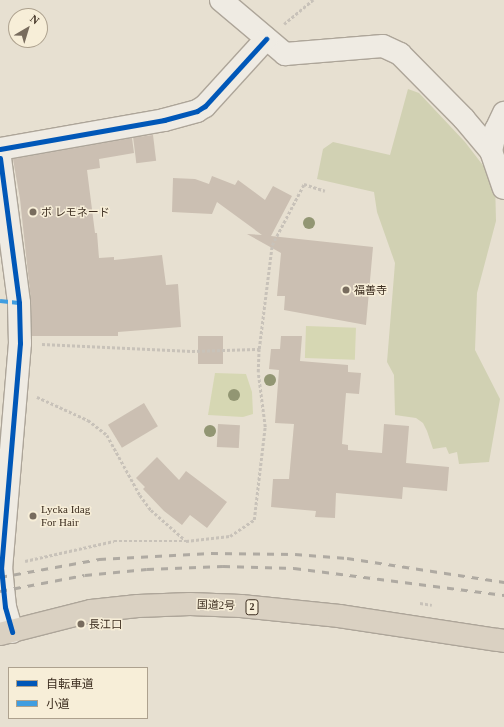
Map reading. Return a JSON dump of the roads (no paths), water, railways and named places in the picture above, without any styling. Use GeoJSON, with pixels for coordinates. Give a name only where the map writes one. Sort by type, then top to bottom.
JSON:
{"type":"FeatureCollection","features":[{"type":"Feature","properties":{"kind":"highway","name":"国道2号"},"geometry":{"type":"LineString","coordinates":[[6,633],[91,611],[138,606],[190,604],[241,606],[339,616],[504,642]]}},
{"type":"Feature","properties":{"kind":"street"},"geometry":{"type":"LineString","coordinates":[[221,0],[266,39],[286,54],[383,46],[391,48],[400,54],[464,119],[491,151],[504,188]]}},
{"type":"Feature","properties":{"kind":"street"},"geometry":{"type":"LineString","coordinates":[[0,149],[164,120],[197,111],[205,106],[266,39]]}},
{"type":"Feature","properties":{"kind":"street"},"geometry":{"type":"LineString","coordinates":[[491,151],[496,130],[504,113]]}},
{"type":"Feature","properties":{"kind":"street"},"geometry":{"type":"LineString","coordinates":[[0,158],[19,303],[20,343],[16,390],[5,474],[1,567],[6,633]]}},
{"type":"Feature","properties":{"kind":"railway"},"geometry":{"type":"LineString","coordinates":[[0,577],[99,559],[211,553],[295,554],[347,558],[504,582]]}},
{"type":"Feature","properties":{"kind":"railway"},"geometry":{"type":"LineString","coordinates":[[0,591],[85,575],[147,569],[223,566],[294,568],[504,595]]}},
{"type":"Feature","properties":{"kind":"place","name":"ボ レモネード"},"geometry":{"type":"Point","coordinates":[33,212]}},
{"type":"Feature","properties":{"kind":"place","name":"福善寺"},"geometry":{"type":"Point","coordinates":[346,290]}},
{"type":"Feature","properties":{"kind":"place","name":"Lycka Idag For Hair"},"geometry":{"type":"Point","coordinates":[33,516]}},
{"type":"Feature","properties":{"kind":"place","name":"長江口"},"geometry":{"type":"Point","coordinates":[81,624]}}]}
